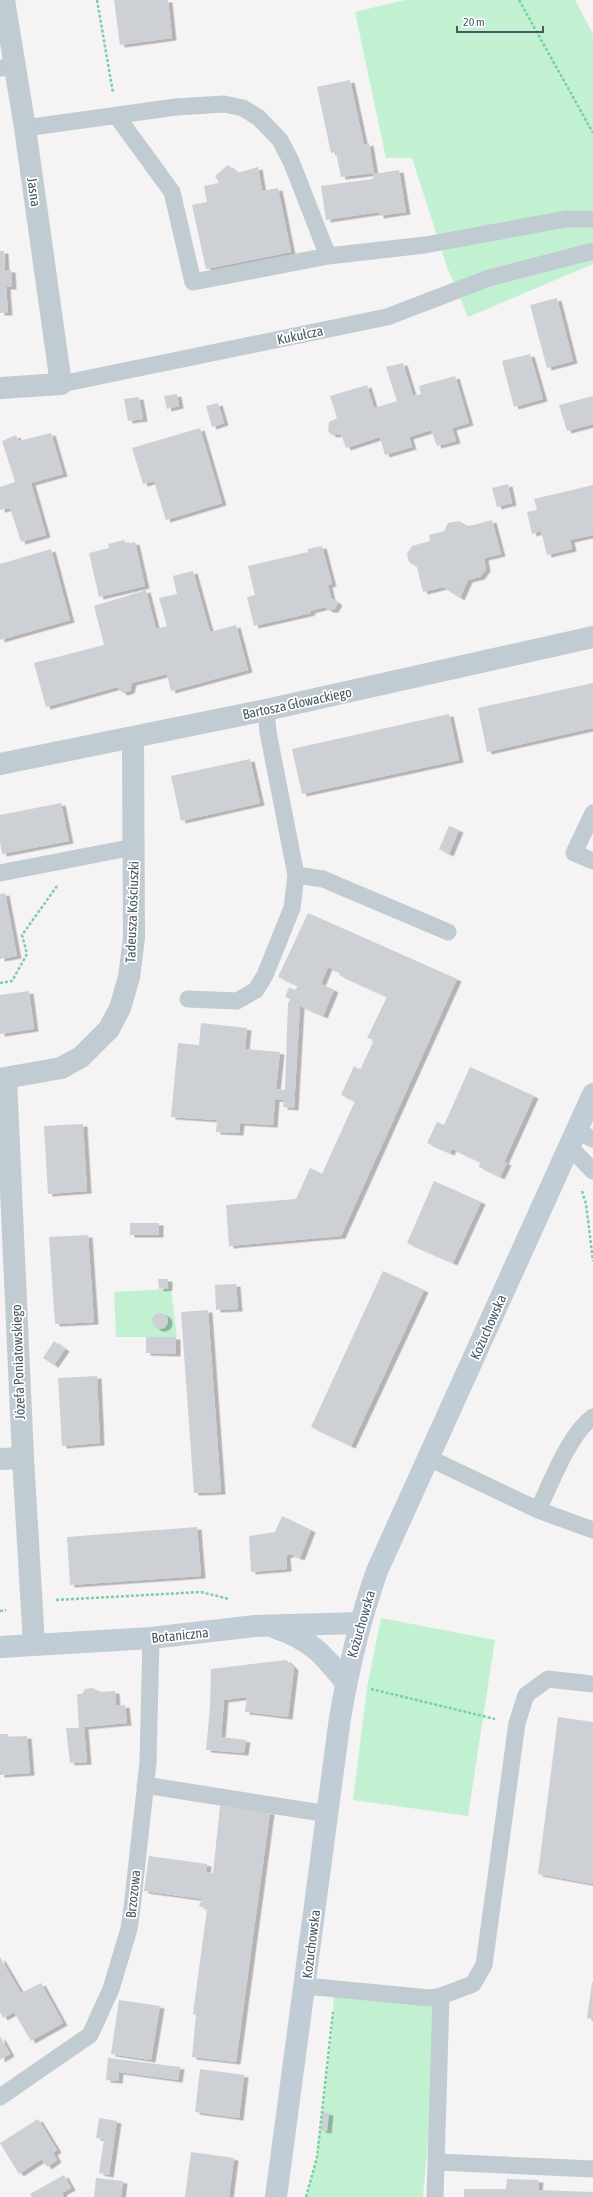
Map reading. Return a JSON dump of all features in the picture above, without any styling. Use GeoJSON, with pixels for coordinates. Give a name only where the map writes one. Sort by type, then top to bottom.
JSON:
{"type":"FeatureCollection","features":[{"type":"Feature","properties":{"kind":"main road","name":"Kożuchowska"},"geometry":{"type":"LineString","coordinates":[[276,2197],[346,1682],[359,1623],[377,1571],[579,1139],[593,1094]]}},
{"type":"Feature","properties":{"kind":"main road","name":"Botaniczna"},"geometry":{"type":"LineString","coordinates":[[0,1647],[152,1638],[269,1625],[359,1623]]}},
{"type":"Feature","properties":{"kind":"main road"},"geometry":{"type":"LineString","coordinates":[[269,1625],[297,1635],[322,1654],[346,1682]]}},
{"type":"Feature","properties":{"kind":"street","name":"Jasna"},"geometry":{"type":"LineString","coordinates":[[4,0],[7,67],[25,128],[61,384]]}},
{"type":"Feature","properties":{"kind":"street","name":"Kukułcza"},"geometry":{"type":"LineString","coordinates":[[0,388],[61,384]]}},
{"type":"Feature","properties":{"kind":"street","name":"Bartosza Głowackiego"},"geometry":{"type":"LineString","coordinates":[[0,764],[266,710],[593,637]]}},
{"type":"Feature","properties":{"kind":"street","name":"Tadeusza Kościuszki"},"geometry":{"type":"LineString","coordinates":[[3,1079],[61,1068],[81,1057],[109,1029],[120,1008],[129,977],[134,938],[133,738]]}},
{"type":"Feature","properties":{"kind":"street","name":"Józefa Poniatowskiego"},"geometry":{"type":"LineString","coordinates":[[3,1079],[34,1644]]}},
{"type":"Feature","properties":{"kind":"street"},"geometry":{"type":"LineString","coordinates":[[0,1460],[23,1458]]}},
{"type":"Feature","properties":{"kind":"lane"},"geometry":{"type":"LineString","coordinates":[[25,128],[176,107],[224,104],[243,108],[259,118],[280,140],[291,161],[328,256]]}},
{"type":"Feature","properties":{"kind":"lane"},"geometry":{"type":"LineString","coordinates":[[116,115],[172,192],[193,282],[328,256],[425,245],[566,219],[593,219]]}},
{"type":"Feature","properties":{"kind":"lane","name":"Kukułcza"},"geometry":{"type":"LineString","coordinates":[[61,384],[387,317],[489,278],[593,251]]}},
{"type":"Feature","properties":{"kind":"lane"},"geometry":{"type":"LineString","coordinates":[[188,999],[237,1001],[256,990],[265,975],[292,908],[296,875],[268,732],[266,710]]}},
{"type":"Feature","properties":{"kind":"lane"},"geometry":{"type":"LineString","coordinates":[[593,813],[574,853],[593,861]]}},
{"type":"Feature","properties":{"kind":"lane"},"geometry":{"type":"LineString","coordinates":[[0,873],[134,847]]}},
{"type":"Feature","properties":{"kind":"lane"},"geometry":{"type":"LineString","coordinates":[[296,875],[323,879],[448,932]]}},
{"type":"Feature","properties":{"kind":"lane"},"geometry":{"type":"LineString","coordinates":[[579,1139],[589,1167]]}},
{"type":"Feature","properties":{"kind":"lane"},"geometry":{"type":"LineString","coordinates":[[538,1510],[572,1440],[583,1424],[593,1417]]}},
{"type":"Feature","properties":{"kind":"lane"},"geometry":{"type":"LineString","coordinates":[[429,1458],[538,1510],[593,1530]]}},
{"type":"Feature","properties":{"kind":"lane","name":"Brzozowa"},"geometry":{"type":"LineString","coordinates":[[0,2097],[90,2035],[111,1989],[129,1929],[145,1785],[152,1638]]}},
{"type":"Feature","properties":{"kind":"lane"},"geometry":{"type":"LineString","coordinates":[[305,1986],[430,1998],[441,1996],[473,1984],[484,1965],[517,1723],[526,1695],[548,1678],[593,1684]]}},
{"type":"Feature","properties":{"kind":"lane"},"geometry":{"type":"LineString","coordinates":[[145,1785],[328,1814]]}},
{"type":"Feature","properties":{"kind":"lane"},"geometry":{"type":"LineString","coordinates":[[435,2197],[438,2162],[441,1996]]}},
{"type":"Feature","properties":{"kind":"lane"},"geometry":{"type":"LineString","coordinates":[[438,2162],[593,2170]]}},
{"type":"Feature","properties":{"kind":"path"},"geometry":{"type":"LineString","coordinates":[[97,0],[116,115]]}},
{"type":"Feature","properties":{"kind":"path"},"geometry":{"type":"LineString","coordinates":[[520,0],[593,133]]}},
{"type":"Feature","properties":{"kind":"path"},"geometry":{"type":"LineString","coordinates":[[0,983],[12,981],[27,954],[22,935],[77,858]]}},
{"type":"Feature","properties":{"kind":"path"},"geometry":{"type":"LineString","coordinates":[[589,1167],[578,1176],[586,1204],[593,1260]]}},
{"type":"Feature","properties":{"kind":"path"},"geometry":{"type":"LineString","coordinates":[[31,1601],[201,1592],[229,1599]]}},
{"type":"Feature","properties":{"kind":"path"},"geometry":{"type":"LineString","coordinates":[[367,1688],[483,1716]]}},
{"type":"Feature","properties":{"kind":"path"},"geometry":{"type":"LineString","coordinates":[[306,2197],[317,2157],[332,2033],[334,1989]]}},
{"type":"Feature","properties":{"kind":"green space"},"geometry":{"type":"Polygon","coordinates":[[[405,0],[575,0],[593,34],[593,264],[468,317],[447,267],[412,158],[386,158],[355,12],[405,0]]]}},
{"type":"Feature","properties":{"kind":"green space"},"geometry":{"type":"Polygon","coordinates":[[[171,1289],[177,1337],[116,1337],[114,1292],[171,1289]]]}},
{"type":"Feature","properties":{"kind":"green space"},"geometry":{"type":"Polygon","coordinates":[[[381,1618],[495,1640],[468,1816],[353,1800],[367,1688],[381,1618]]]}},
{"type":"Feature","properties":{"kind":"green space"},"geometry":{"type":"Polygon","coordinates":[[[334,1989],[441,1996],[423,2197],[306,2197],[317,2157],[332,2033],[334,1989]]]}},
{"type":"Feature","properties":{"kind":"building"},"geometry":{"type":"Polygon","coordinates":[[[114,0],[168,0],[172,38],[120,45],[114,0]]]}},
{"type":"Feature","properties":{"kind":"building"},"geometry":{"type":"Polygon","coordinates":[[[350,80],[364,145],[369,143],[374,173],[341,177],[336,152],[331,153],[317,87],[350,80]]]}},
{"type":"Feature","properties":{"kind":"building"},"geometry":{"type":"Polygon","coordinates":[[[228,165],[237,173],[258,167],[262,191],[278,188],[291,252],[206,269],[192,205],[207,202],[204,186],[219,183],[215,176],[228,165]]]}},
{"type":"Feature","properties":{"kind":"building"},"geometry":{"type":"Polygon","coordinates":[[[399,170],[406,212],[379,216],[379,212],[326,220],[321,186],[373,179],[373,174],[399,170]]]}},
{"type":"Feature","properties":{"kind":"building"},"geometry":{"type":"Polygon","coordinates":[[[0,251],[4,251],[5,270],[11,270],[12,287],[6,287],[8,313],[0,313],[0,251]]]}},
{"type":"Feature","properties":{"kind":"building"},"geometry":{"type":"Polygon","coordinates":[[[557,298],[573,361],[547,368],[530,305],[557,298]]]}},
{"type":"Feature","properties":{"kind":"building"},"geometry":{"type":"Polygon","coordinates":[[[530,354],[543,399],[514,407],[502,361],[530,354]]]}},
{"type":"Feature","properties":{"kind":"building"},"geometry":{"type":"Polygon","coordinates":[[[403,363],[413,396],[421,394],[419,386],[455,376],[469,423],[452,428],[456,441],[437,446],[431,430],[409,437],[412,447],[385,455],[380,437],[346,448],[341,434],[332,435],[328,431],[329,422],[337,418],[330,396],[367,385],[374,408],[397,401],[386,367],[403,363]]]}},
{"type":"Feature","properties":{"kind":"building"},"geometry":{"type":"Polygon","coordinates":[[[177,394],[179,406],[167,409],[164,396],[177,394]]]}},
{"type":"Feature","properties":{"kind":"building"},"geometry":{"type":"Polygon","coordinates":[[[593,396],[593,424],[567,431],[559,405],[593,396]]]}},
{"type":"Feature","properties":{"kind":"building"},"geometry":{"type":"Polygon","coordinates":[[[139,397],[143,419],[128,421],[124,399],[139,397]]]}},
{"type":"Feature","properties":{"kind":"building"},"geometry":{"type":"Polygon","coordinates":[[[218,403],[224,423],[212,427],[206,406],[218,403]]]}},
{"type":"Feature","properties":{"kind":"building"},"geometry":{"type":"Polygon","coordinates":[[[200,428],[222,503],[166,520],[154,481],[143,484],[132,448],[200,428]]]}},
{"type":"Feature","properties":{"kind":"building"},"geometry":{"type":"Polygon","coordinates":[[[51,433],[63,474],[31,483],[46,535],[21,542],[10,508],[0,510],[0,487],[15,482],[2,441],[16,435],[18,441],[51,433]]]}},
{"type":"Feature","properties":{"kind":"building"},"geometry":{"type":"Polygon","coordinates":[[[508,484],[512,503],[497,507],[492,488],[508,484]]]}},
{"type":"Feature","properties":{"kind":"building"},"geometry":{"type":"Polygon","coordinates":[[[593,485],[593,535],[570,540],[572,549],[547,555],[541,531],[532,534],[527,512],[537,510],[534,499],[593,485]]]}},
{"type":"Feature","properties":{"kind":"building"},"geometry":{"type":"Polygon","coordinates":[[[492,520],[501,554],[484,558],[486,569],[480,577],[468,580],[460,598],[443,587],[423,592],[417,567],[409,562],[407,554],[412,546],[430,541],[429,535],[444,531],[448,523],[459,521],[467,526],[492,520]]]}},
{"type":"Feature","properties":{"kind":"building"},"geometry":{"type":"Polygon","coordinates":[[[124,540],[126,544],[135,542],[145,586],[99,597],[89,553],[109,548],[108,544],[124,540]]]}},
{"type":"Feature","properties":{"kind":"building"},"geometry":{"type":"Polygon","coordinates":[[[322,546],[332,584],[328,585],[331,598],[338,603],[334,610],[329,610],[325,607],[310,611],[311,613],[254,626],[247,597],[255,595],[248,566],[308,552],[308,549],[322,546]]]}},
{"type":"Feature","properties":{"kind":"building"},"geometry":{"type":"Polygon","coordinates":[[[51,549],[70,620],[0,640],[0,564],[51,549]]]}},
{"type":"Feature","properties":{"kind":"building"},"geometry":{"type":"Polygon","coordinates":[[[193,571],[210,632],[236,625],[248,670],[171,691],[167,674],[132,683],[130,691],[123,693],[117,687],[46,707],[34,663],[104,645],[94,606],[146,590],[156,629],[167,626],[159,598],[177,594],[173,576],[193,571]]]}},
{"type":"Feature","properties":{"kind":"building"},"geometry":{"type":"Polygon","coordinates":[[[593,683],[593,728],[487,752],[478,708],[593,683]]]}},
{"type":"Feature","properties":{"kind":"building"},"geometry":{"type":"Polygon","coordinates":[[[449,714],[459,760],[302,794],[292,749],[449,714]]]}},
{"type":"Feature","properties":{"kind":"building"},"geometry":{"type":"Polygon","coordinates":[[[250,759],[260,803],[181,821],[171,776],[250,759]]]}},
{"type":"Feature","properties":{"kind":"building"},"geometry":{"type":"Polygon","coordinates":[[[61,803],[69,841],[2,854],[0,842],[0,815],[61,803]]]}},
{"type":"Feature","properties":{"kind":"building"},"geometry":{"type":"Polygon","coordinates":[[[449,826],[459,830],[449,854],[439,849],[449,826]]]}},
{"type":"Feature","properties":{"kind":"building"},"geometry":{"type":"Polygon","coordinates":[[[5,893],[17,956],[0,959],[0,894],[5,893]]]}},
{"type":"Feature","properties":{"kind":"building"},"geometry":{"type":"Polygon","coordinates":[[[308,913],[457,979],[341,1236],[229,1246],[226,1205],[296,1199],[310,1168],[322,1174],[355,1101],[341,1095],[354,1066],[360,1070],[374,1040],[367,1038],[387,997],[339,975],[340,973],[328,967],[321,984],[334,990],[323,1016],[300,1006],[294,1108],[283,1107],[284,1100],[275,1099],[273,1125],[240,1123],[239,1133],[216,1132],[217,1120],[171,1117],[178,1043],[199,1045],[201,1023],[247,1028],[245,1049],[280,1052],[276,1089],[285,1090],[288,1003],[291,999],[285,997],[289,987],[295,990],[298,986],[278,977],[308,913]]]}},
{"type":"Feature","properties":{"kind":"building"},"geometry":{"type":"Polygon","coordinates":[[[29,991],[34,1029],[0,1034],[0,995],[29,991]]]}},
{"type":"Feature","properties":{"kind":"building"},"geometry":{"type":"Polygon","coordinates":[[[470,1067],[534,1096],[504,1162],[507,1163],[500,1177],[479,1167],[480,1162],[452,1149],[450,1153],[427,1143],[437,1122],[444,1125],[470,1067]]]}},
{"type":"Feature","properties":{"kind":"building"},"geometry":{"type":"Polygon","coordinates":[[[83,1124],[87,1191],[48,1194],[44,1126],[83,1124]]]}},
{"type":"Feature","properties":{"kind":"building"},"geometry":{"type":"Polygon","coordinates":[[[434,1181],[481,1202],[453,1263],[407,1243],[434,1181]]]}},
{"type":"Feature","properties":{"kind":"building"},"geometry":{"type":"Polygon","coordinates":[[[130,1223],[159,1223],[159,1235],[130,1235],[130,1223]]]}},
{"type":"Feature","properties":{"kind":"building"},"geometry":{"type":"Polygon","coordinates":[[[88,1235],[94,1322],[55,1324],[49,1237],[88,1235]]]}},
{"type":"Feature","properties":{"kind":"building"},"geometry":{"type":"Polygon","coordinates":[[[383,1271],[424,1290],[351,1446],[311,1427],[383,1271]]]}},
{"type":"Feature","properties":{"kind":"building"},"geometry":{"type":"Polygon","coordinates":[[[158,1279],[168,1279],[168,1288],[159,1289],[158,1279]]]}},
{"type":"Feature","properties":{"kind":"building"},"geometry":{"type":"Polygon","coordinates":[[[236,1284],[238,1309],[216,1310],[215,1285],[236,1284]]]}},
{"type":"Feature","properties":{"kind":"building"},"geometry":{"type":"Polygon","coordinates":[[[208,1310],[221,1492],[194,1493],[181,1312],[208,1310]]]}},
{"type":"Feature","properties":{"kind":"building"},"geometry":{"type":"Polygon","coordinates":[[[160,1313],[167,1318],[168,1321],[163,1328],[160,1329],[153,1324],[152,1321],[157,1314],[160,1313]]]}},
{"type":"Feature","properties":{"kind":"building"},"geometry":{"type":"Polygon","coordinates":[[[146,1337],[176,1337],[176,1354],[146,1353],[146,1337]]]}},
{"type":"Feature","properties":{"kind":"building"},"geometry":{"type":"Polygon","coordinates":[[[54,1341],[65,1349],[54,1365],[43,1358],[54,1341]]]}},
{"type":"Feature","properties":{"kind":"building"},"geometry":{"type":"Polygon","coordinates":[[[97,1376],[100,1443],[62,1446],[58,1378],[97,1376]]]}},
{"type":"Feature","properties":{"kind":"building"},"geometry":{"type":"Polygon","coordinates":[[[282,1516],[311,1530],[300,1558],[290,1554],[286,1556],[287,1569],[251,1572],[249,1536],[275,1532],[282,1516]]]}},
{"type":"Feature","properties":{"kind":"building"},"geometry":{"type":"Polygon","coordinates":[[[197,1527],[201,1576],[70,1585],[67,1537],[197,1527]]]}},
{"type":"Feature","properties":{"kind":"building"},"geometry":{"type":"Polygon","coordinates":[[[286,1660],[294,1668],[288,1717],[245,1712],[247,1697],[224,1700],[221,1737],[246,1740],[244,1753],[206,1750],[210,1707],[211,1669],[286,1660]]]}},
{"type":"Feature","properties":{"kind":"building"},"geometry":{"type":"Polygon","coordinates":[[[93,1688],[100,1692],[115,1691],[116,1706],[125,1705],[127,1723],[84,1727],[87,1762],[70,1763],[66,1728],[79,1728],[77,1694],[82,1694],[85,1689],[93,1688]]]}},
{"type":"Feature","properties":{"kind":"building"},"geometry":{"type":"Polygon","coordinates":[[[558,1717],[593,1722],[593,1884],[538,1874],[558,1717]]]}},
{"type":"Feature","properties":{"kind":"building"},"geometry":{"type":"Polygon","coordinates":[[[0,1734],[8,1734],[8,1737],[27,1736],[30,1773],[0,1775],[0,1734]]]}},
{"type":"Feature","properties":{"kind":"building"},"geometry":{"type":"Polygon","coordinates":[[[220,1806],[270,1812],[236,2062],[192,2057],[196,2015],[193,2014],[207,1909],[199,1906],[202,1899],[144,1891],[149,1856],[207,1864],[206,1872],[213,1873],[220,1806]]]}},
{"type":"Feature","properties":{"kind":"building"},"geometry":{"type":"Polygon","coordinates":[[[0,1957],[21,1993],[41,1983],[63,2023],[31,2041],[14,2012],[3,2018],[0,2012],[0,1957]]]}},
{"type":"Feature","properties":{"kind":"building"},"geometry":{"type":"Polygon","coordinates":[[[593,1982],[593,2019],[587,2018],[593,1982]]]}},
{"type":"Feature","properties":{"kind":"building"},"geometry":{"type":"Polygon","coordinates":[[[119,2000],[160,2006],[151,2060],[111,2054],[119,2000]]]}},
{"type":"Feature","properties":{"kind":"building"},"geometry":{"type":"Polygon","coordinates":[[[0,2036],[10,2054],[0,2060],[0,2036]]]}},
{"type":"Feature","properties":{"kind":"building"},"geometry":{"type":"Polygon","coordinates":[[[108,2058],[180,2067],[178,2080],[119,2072],[118,2081],[106,2080],[108,2058]]]}},
{"type":"Feature","properties":{"kind":"building"},"geometry":{"type":"Polygon","coordinates":[[[200,2069],[244,2075],[239,2118],[195,2112],[200,2069]]]}},
{"type":"Feature","properties":{"kind":"building"},"geometry":{"type":"Polygon","coordinates":[[[323,2112],[329,2113],[327,2131],[321,2130],[323,2112]]]}},
{"type":"Feature","properties":{"kind":"building"},"geometry":{"type":"Polygon","coordinates":[[[99,2118],[117,2121],[109,2175],[99,2173],[104,2139],[96,2138],[99,2118]]]}},
{"type":"Feature","properties":{"kind":"building"},"geometry":{"type":"Polygon","coordinates":[[[38,2119],[57,2150],[53,2153],[57,2160],[47,2167],[42,2159],[19,2174],[0,2143],[38,2119]]]}},
{"type":"Feature","properties":{"kind":"building"},"geometry":{"type":"Polygon","coordinates":[[[191,2152],[234,2158],[229,2197],[185,2197],[191,2152]]]}},
{"type":"Feature","properties":{"kind":"building"},"geometry":{"type":"Polygon","coordinates":[[[64,2175],[71,2188],[62,2193],[64,2197],[32,2197],[30,2194],[64,2175]]]}},
{"type":"Feature","properties":{"kind":"building"},"geometry":{"type":"Polygon","coordinates":[[[96,2178],[123,2181],[121,2197],[94,2197],[96,2178]]]}},
{"type":"Feature","properties":{"kind":"building"},"geometry":{"type":"Polygon","coordinates":[[[507,2179],[539,2180],[538,2190],[593,2192],[593,2197],[464,2197],[464,2189],[506,2189],[507,2179]]]}}]}
